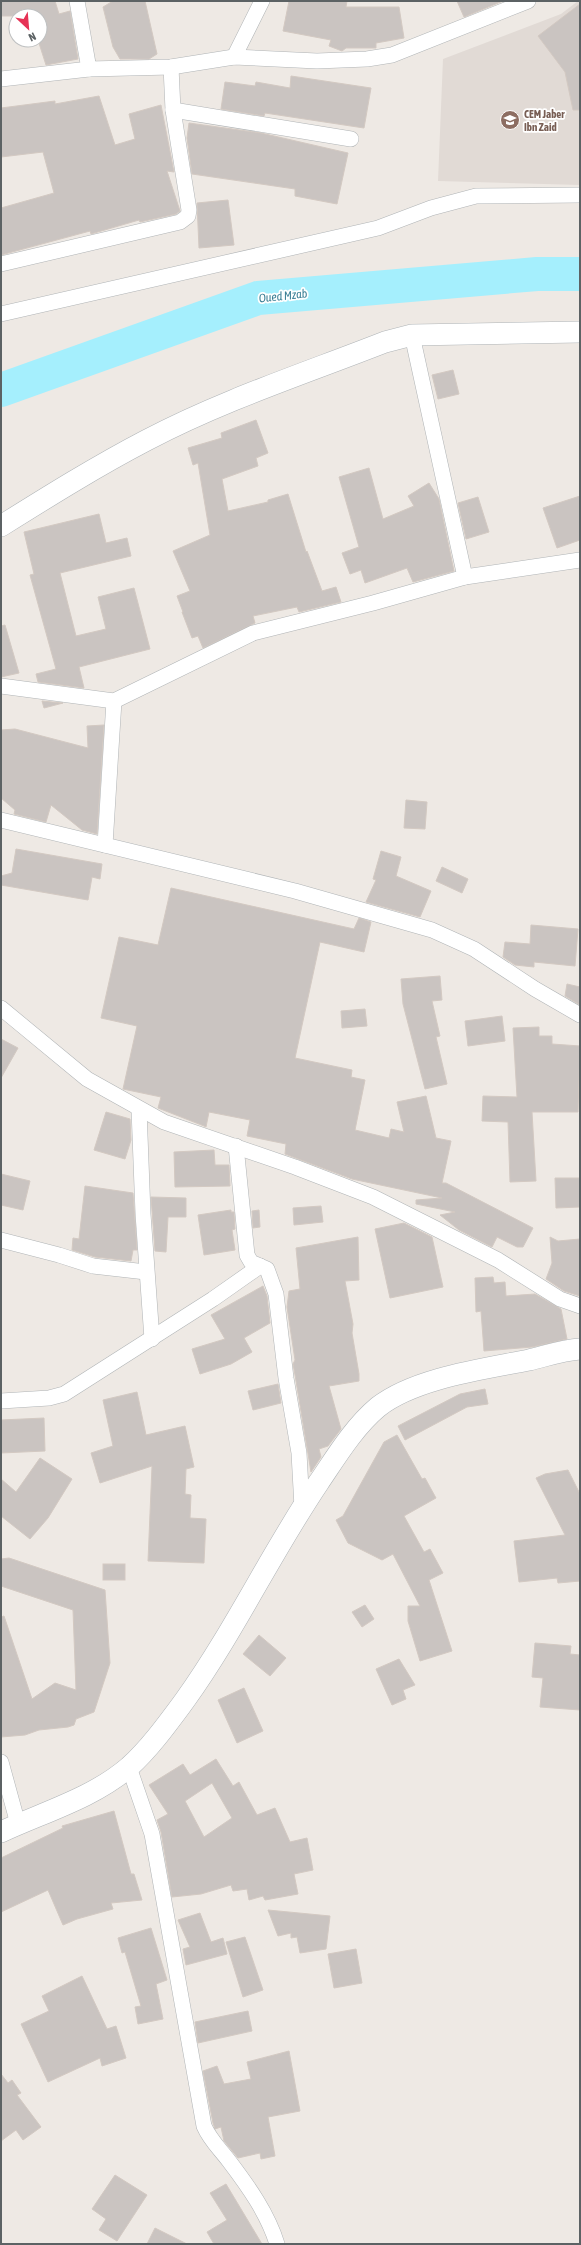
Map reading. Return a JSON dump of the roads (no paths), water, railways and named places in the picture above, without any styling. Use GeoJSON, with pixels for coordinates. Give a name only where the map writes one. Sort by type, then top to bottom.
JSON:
{"type":"FeatureCollection","features":[{"type":"Feature","properties":{"kind":"main road"},"geometry":{"type":"LineString","coordinates":[[1,526],[67,484],[162,432],[220,406],[386,342],[412,336],[580,332]]}},
{"type":"Feature","properties":{"kind":"main road"},"geometry":{"type":"LineString","coordinates":[[9,1828],[63,1806],[105,1784],[129,1766],[167,1725],[206,1671],[258,1586],[302,1507],[352,1434],[378,1407],[405,1392],[472,1370],[580,1349]]}},
{"type":"Feature","properties":{"kind":"street"},"geometry":{"type":"LineString","coordinates":[[77,1],[89,69]]}},
{"type":"Feature","properties":{"kind":"street"},"geometry":{"type":"LineString","coordinates":[[234,57],[262,1]]}},
{"type":"Feature","properties":{"kind":"street"},"geometry":{"type":"LineString","coordinates":[[1,79],[89,69],[171,67],[234,57],[317,61],[367,59],[392,55],[434,37],[528,1]]}},
{"type":"Feature","properties":{"kind":"street"},"geometry":{"type":"LineString","coordinates":[[1,264],[185,220],[189,210],[173,110],[171,67]]}},
{"type":"Feature","properties":{"kind":"street"},"geometry":{"type":"LineString","coordinates":[[173,110],[351,139]]}},
{"type":"Feature","properties":{"kind":"street"},"geometry":{"type":"LineString","coordinates":[[1,314],[378,228],[431,208],[476,196],[580,195]]}},
{"type":"Feature","properties":{"kind":"street"},"geometry":{"type":"LineString","coordinates":[[412,336],[465,576]]}},
{"type":"Feature","properties":{"kind":"street"},"geometry":{"type":"LineString","coordinates":[[1,686],[114,702],[253,633],[373,603],[465,576],[580,560]]}},
{"type":"Feature","properties":{"kind":"street"},"geometry":{"type":"LineString","coordinates":[[105,845],[114,702]]}},
{"type":"Feature","properties":{"kind":"street"},"geometry":{"type":"LineString","coordinates":[[1,820],[295,891],[432,930],[474,949],[535,989],[580,1015]]}},
{"type":"Feature","properties":{"kind":"street"},"geometry":{"type":"LineString","coordinates":[[1,1008],[87,1079],[138,1109],[164,1122],[236,1146],[372,1197],[498,1260],[560,1299],[580,1306]]}},
{"type":"Feature","properties":{"kind":"street"},"geometry":{"type":"LineString","coordinates":[[138,1109],[146,1272],[152,1339]]}},
{"type":"Feature","properties":{"kind":"street"},"geometry":{"type":"LineString","coordinates":[[236,1146],[247,1255],[252,1262],[268,1272],[276,1294],[286,1378],[299,1453],[302,1507]]}},
{"type":"Feature","properties":{"kind":"street"},"geometry":{"type":"LineString","coordinates":[[1,1240],[93,1266],[146,1272]]}},
{"type":"Feature","properties":{"kind":"street"},"geometry":{"type":"LineString","coordinates":[[1,1401],[49,1398],[64,1394],[152,1339],[260,1266]]}},
{"type":"Feature","properties":{"kind":"street"},"geometry":{"type":"LineString","coordinates":[[1,1762],[9,1828]]}},
{"type":"Feature","properties":{"kind":"street"},"geometry":{"type":"LineString","coordinates":[[129,1766],[152,1834],[204,2126],[212,2141],[241,2178],[270,2225],[277,2244]]}},
{"type":"Feature","properties":{"kind":"waterway","name":"Oued Mzab"},"geometry":{"type":"LineString","coordinates":[[1,390],[258,298],[537,274],[580,274]]}},
{"type":"Feature","properties":{"kind":"place","name":"CEM Jaber Ibn Zaid"},"geometry":{"type":"Point","coordinates":[510,120]}}]}
